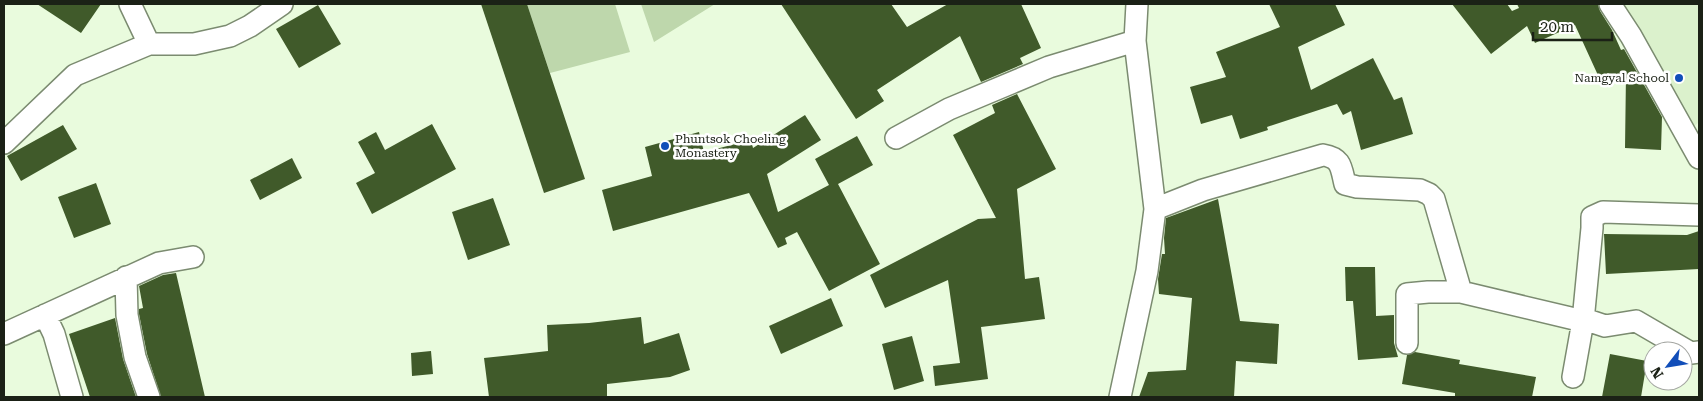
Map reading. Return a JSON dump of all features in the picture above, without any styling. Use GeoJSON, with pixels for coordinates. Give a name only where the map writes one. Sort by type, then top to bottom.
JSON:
{"type":"FeatureCollection","features":[{"type":"Feature","properties":{"kind":"street"},"geometry":{"type":"LineString","coordinates":[[130,4],[149,44]]}},
{"type":"Feature","properties":{"kind":"street"},"geometry":{"type":"LineString","coordinates":[[4,143],[76,75],[149,44],[194,44],[230,36],[250,26],[282,4]]}},
{"type":"Feature","properties":{"kind":"street"},"geometry":{"type":"LineString","coordinates":[[1120,397],[1147,271],[1155,209],[1135,41],[1137,4]]}},
{"type":"Feature","properties":{"kind":"street"},"geometry":{"type":"LineString","coordinates":[[1610,4],[1631,36],[1699,158]]}},
{"type":"Feature","properties":{"kind":"street"},"geometry":{"type":"LineString","coordinates":[[896,138],[949,109],[1049,67],[1135,41]]}},
{"type":"Feature","properties":{"kind":"street"},"geometry":{"type":"LineString","coordinates":[[1155,209],[1211,188],[1323,155],[1334,157],[1339,161],[1346,184],[1357,187],[1420,190],[1429,194],[1434,199],[1461,292]]}},
{"type":"Feature","properties":{"kind":"street"},"geometry":{"type":"LineString","coordinates":[[1573,377],[1583,321],[1592,217],[1604,212],[1699,215]]}},
{"type":"Feature","properties":{"kind":"street"},"geometry":{"type":"LineString","coordinates":[[4,334],[159,263],[193,257]]}},
{"type":"Feature","properties":{"kind":"street"},"geometry":{"type":"LineString","coordinates":[[126,277],[127,315],[134,357],[149,397]]}},
{"type":"Feature","properties":{"kind":"street"},"geometry":{"type":"LineString","coordinates":[[1407,342],[1407,294],[1461,292],[1605,326],[1636,321],[1691,353],[1699,352]]}},
{"type":"Feature","properties":{"kind":"street"},"geometry":{"type":"LineString","coordinates":[[45,315],[54,334],[72,397]]}},
{"type":"Feature","properties":{"kind":"shaded area"},"geometry":{"type":"Polygon","coordinates":[[[527,4],[615,4],[630,52],[550,73],[527,4]]]}},
{"type":"Feature","properties":{"kind":"shaded area"},"geometry":{"type":"Polygon","coordinates":[[[641,4],[715,4],[654,42],[641,4]]]}},
{"type":"Feature","properties":{"kind":"shaded area","name":"Namgyal School"},"geometry":{"type":"Polygon","coordinates":[[[1611,4],[1699,4],[1699,122],[1691,129],[1611,4]]]}},
{"type":"Feature","properties":{"kind":"building"},"geometry":{"type":"Polygon","coordinates":[[[37,4],[101,4],[81,33],[37,4]]]}},
{"type":"Feature","properties":{"kind":"building"},"geometry":{"type":"Polygon","coordinates":[[[481,4],[527,4],[585,179],[544,193],[481,4]]]}},
{"type":"Feature","properties":{"kind":"building"},"geometry":{"type":"Polygon","coordinates":[[[781,4],[891,4],[907,27],[948,4],[1021,4],[1041,48],[1020,58],[1023,64],[981,82],[960,36],[877,90],[884,101],[856,119],[781,4]]]}},
{"type":"Feature","properties":{"kind":"building"},"geometry":{"type":"Polygon","coordinates":[[[1269,4],[1335,4],[1345,25],[1298,47],[1311,90],[1373,58],[1394,100],[1402,97],[1413,134],[1361,150],[1351,111],[1343,115],[1337,104],[1267,127],[1268,130],[1240,139],[1232,115],[1201,124],[1190,87],[1226,77],[1216,52],[1280,27],[1269,4]]]}},
{"type":"Feature","properties":{"kind":"building"},"geometry":{"type":"Polygon","coordinates":[[[1452,4],[1507,4],[1512,11],[1519,8],[1517,4],[1598,4],[1621,50],[1624,49],[1662,117],[1661,150],[1625,148],[1626,74],[1602,84],[1575,25],[1535,43],[1527,26],[1491,54],[1452,4]]]}},
{"type":"Feature","properties":{"kind":"building"},"geometry":{"type":"Polygon","coordinates":[[[318,5],[341,44],[299,68],[276,29],[318,5]]]}},
{"type":"Feature","properties":{"kind":"building"},"geometry":{"type":"Polygon","coordinates":[[[1017,94],[1056,169],[1017,189],[1025,279],[1039,277],[1045,319],[981,327],[988,379],[935,386],[933,366],[960,363],[948,280],[885,308],[870,275],[978,219],[996,218],[953,135],[995,113],[992,105],[1017,94]]]}},
{"type":"Feature","properties":{"kind":"building"},"geometry":{"type":"Polygon","coordinates":[[[805,115],[821,140],[767,174],[778,212],[829,185],[815,159],[857,136],[873,165],[838,184],[880,264],[829,291],[797,232],[785,238],[787,244],[778,248],[749,193],[613,231],[602,190],[652,176],[645,147],[699,132],[704,152],[751,140],[753,148],[805,115]]]}},
{"type":"Feature","properties":{"kind":"building"},"geometry":{"type":"Polygon","coordinates":[[[432,124],[456,169],[372,214],[356,183],[375,173],[358,142],[376,132],[385,150],[432,124]]]}},
{"type":"Feature","properties":{"kind":"building"},"geometry":{"type":"Polygon","coordinates":[[[63,125],[77,149],[21,181],[7,156],[63,125]]]}},
{"type":"Feature","properties":{"kind":"building"},"geometry":{"type":"Polygon","coordinates":[[[292,158],[302,178],[260,200],[250,180],[292,158]]]}},
{"type":"Feature","properties":{"kind":"building"},"geometry":{"type":"Polygon","coordinates":[[[96,183],[111,224],[74,238],[58,197],[96,183]]]}},
{"type":"Feature","properties":{"kind":"building"},"geometry":{"type":"Polygon","coordinates":[[[493,198],[510,245],[468,260],[452,212],[493,198]]]}},
{"type":"Feature","properties":{"kind":"building"},"geometry":{"type":"Polygon","coordinates":[[[1218,199],[1240,321],[1279,324],[1277,364],[1236,361],[1234,397],[1139,397],[1148,372],[1186,370],[1192,298],[1159,294],[1158,279],[1162,254],[1165,254],[1166,218],[1218,199]]]}},
{"type":"Feature","properties":{"kind":"building"},"geometry":{"type":"Polygon","coordinates":[[[1699,231],[1699,269],[1606,274],[1604,234],[1687,235],[1699,231]]]}},
{"type":"Feature","properties":{"kind":"building"},"geometry":{"type":"Polygon","coordinates":[[[1345,267],[1375,267],[1376,316],[1394,315],[1394,343],[1398,357],[1358,360],[1353,301],[1346,301],[1345,267]]]}},
{"type":"Feature","properties":{"kind":"building"},"geometry":{"type":"Polygon","coordinates":[[[176,273],[205,397],[161,397],[147,354],[139,314],[139,309],[143,308],[139,286],[163,275],[176,273]]]}},
{"type":"Feature","properties":{"kind":"building"},"geometry":{"type":"Polygon","coordinates":[[[831,298],[843,326],[781,354],[769,326],[831,298]]]}},
{"type":"Feature","properties":{"kind":"building"},"geometry":{"type":"Polygon","coordinates":[[[641,317],[644,344],[679,333],[690,370],[670,377],[607,384],[607,397],[489,397],[484,358],[548,351],[547,325],[589,323],[641,317]]]}},
{"type":"Feature","properties":{"kind":"building"},"geometry":{"type":"Polygon","coordinates":[[[115,318],[123,359],[136,397],[90,397],[69,334],[115,318]]]}},
{"type":"Feature","properties":{"kind":"building"},"geometry":{"type":"Polygon","coordinates":[[[912,336],[924,381],[894,390],[882,344],[912,336]]]}},
{"type":"Feature","properties":{"kind":"building"},"geometry":{"type":"Polygon","coordinates":[[[431,351],[433,374],[412,376],[411,353],[431,351]]]}},
{"type":"Feature","properties":{"kind":"building"},"geometry":{"type":"Polygon","coordinates":[[[1415,352],[1460,360],[1459,364],[1536,377],[1532,397],[1455,397],[1455,393],[1402,384],[1407,355],[1415,352]]]}},
{"type":"Feature","properties":{"kind":"building"},"geometry":{"type":"Polygon","coordinates":[[[1610,354],[1643,360],[1641,397],[1602,397],[1610,354]]]}},
{"type":"Feature","properties":{"kind":"place","name":"Namgyal School"},"geometry":{"type":"Point","coordinates":[1679,78]}},
{"type":"Feature","properties":{"kind":"place","name":"Phuntsok Choeling Monastery"},"geometry":{"type":"Point","coordinates":[665,146]}}]}
